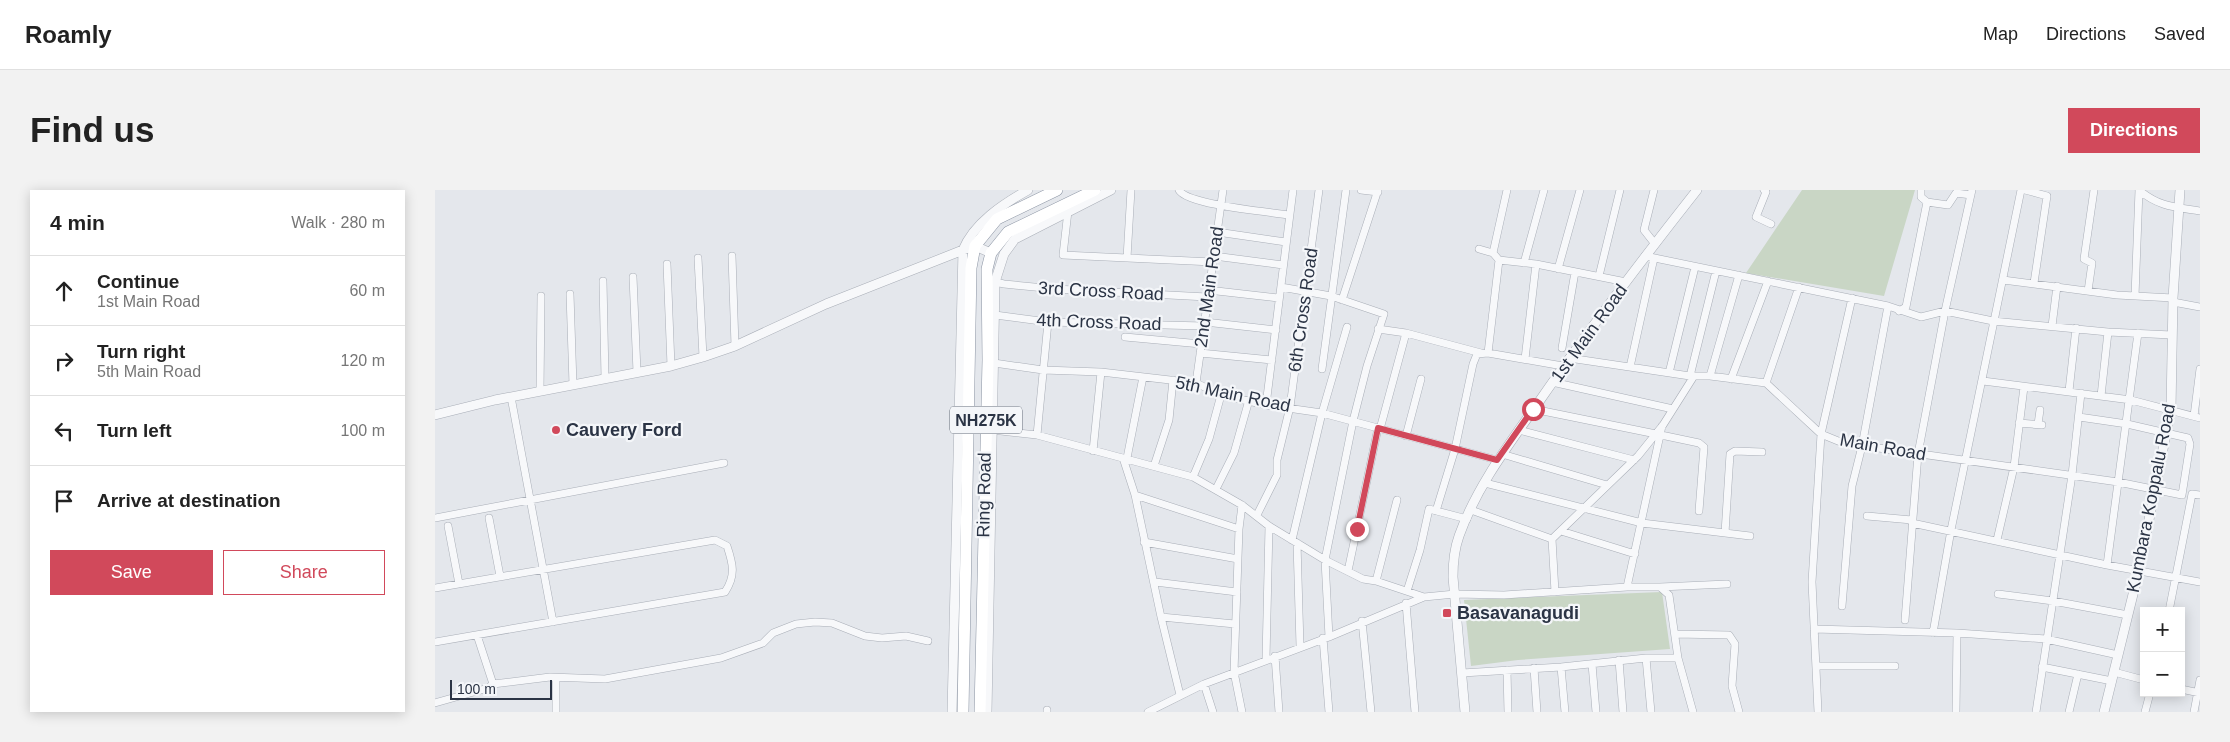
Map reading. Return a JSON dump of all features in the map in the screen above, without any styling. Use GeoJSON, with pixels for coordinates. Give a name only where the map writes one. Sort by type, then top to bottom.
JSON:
{"type":"FeatureCollection","features":[{"type":"Feature","properties":{"kind":"highway","name":"Ring Road"},"geometry":{"type":"LineString","coordinates":[[963,712],[971,360],[971,268],[975,246],[997,219],[1057,190]]}},
{"type":"Feature","properties":{"kind":"highway","name":"Ring Road"},"geometry":{"type":"LineString","coordinates":[[980,712],[987,370],[987,269],[991,253],[1008,232],[1095,190]]}},
{"type":"Feature","properties":{"kind":"street"},"geometry":{"type":"LineString","coordinates":[[952,712],[963,250],[967,240],[977,227],[1010,200],[1028,190]]}},
{"type":"Feature","properties":{"kind":"street"},"geometry":{"type":"LineString","coordinates":[[987,712],[995,282],[1004,254],[1015,239],[1111,190]]}},
{"type":"Feature","properties":{"kind":"street"},"geometry":{"type":"LineString","coordinates":[[1127,258],[1131,190]]}},
{"type":"Feature","properties":{"kind":"street"},"geometry":{"type":"LineString","coordinates":[[1179,190],[1186,197],[1221,206],[1289,215]]}},
{"type":"Feature","properties":{"kind":"street","name":"2nd Main Road"},"geometry":{"type":"LineString","coordinates":[[1196,383],[1223,190]]}},
{"type":"Feature","properties":{"kind":"street"},"geometry":{"type":"LineString","coordinates":[[1266,405],[1293,190]]}},
{"type":"Feature","properties":{"kind":"street","name":"6th Cross Road"},"geometry":{"type":"LineString","coordinates":[[1257,515],[1277,475],[1277,460],[1290,407],[1319,190]]}},
{"type":"Feature","properties":{"kind":"street"},"geometry":{"type":"LineString","coordinates":[[1322,369],[1346,190]]}},
{"type":"Feature","properties":{"kind":"street"},"geometry":{"type":"LineString","coordinates":[[1342,300],[1378,191],[1361,190]]}},
{"type":"Feature","properties":{"kind":"street"},"geometry":{"type":"LineString","coordinates":[[1493,253],[1507,190]]}},
{"type":"Feature","properties":{"kind":"street"},"geometry":{"type":"LineString","coordinates":[[1524,263],[1545,190]]}},
{"type":"Feature","properties":{"kind":"street"},"geometry":{"type":"LineString","coordinates":[[1559,269],[1580,190]]}},
{"type":"Feature","properties":{"kind":"street"},"geometry":{"type":"LineString","coordinates":[[1599,276],[1620,190]]}},
{"type":"Feature","properties":{"kind":"street"},"geometry":{"type":"LineString","coordinates":[[1654,190],[1645,230],[1655,244]]}},
{"type":"Feature","properties":{"kind":"street","name":"1st Main Road"},"geometry":{"type":"LineString","coordinates":[[1465,712],[1453,557],[1459,536],[1499,457],[1563,366],[1626,282],[1649,257],[1655,244],[1697,190]]}},
{"type":"Feature","properties":{"kind":"street"},"geometry":{"type":"LineString","coordinates":[[1765,190],[1766,192],[1756,217],[1771,224]]}},
{"type":"Feature","properties":{"kind":"street"},"geometry":{"type":"LineString","coordinates":[[1905,620],[1918,454],[1945,311],[1971,193],[1956,193],[1948,205],[1927,202],[1921,197],[1921,190]]}},
{"type":"Feature","properties":{"kind":"street"},"geometry":{"type":"LineString","coordinates":[[1933,633],[1951,530],[1967,460],[1993,321],[2021,190]]}},
{"type":"Feature","properties":{"kind":"street"},"geometry":{"type":"LineString","coordinates":[[2025,190],[2047,196],[2034,283]]}},
{"type":"Feature","properties":{"kind":"street"},"geometry":{"type":"LineString","coordinates":[[2088,291],[2092,263],[2084,259],[2094,190]]}},
{"type":"Feature","properties":{"kind":"street"},"geometry":{"type":"LineString","coordinates":[[2135,296],[2139,190]]}},
{"type":"Feature","properties":{"kind":"street"},"geometry":{"type":"LineString","coordinates":[[2139,190],[2151,199],[2169,207],[2200,212]]}},
{"type":"Feature","properties":{"kind":"street","name":"Kumbara Koppalu Road"},"geometry":{"type":"LineString","coordinates":[[2104,712],[2139,570],[2171,409],[2173,300],[2180,190]]}},
{"type":"Feature","properties":{"kind":"street"},"geometry":{"type":"LineString","coordinates":[[1899,311],[1906,307],[1927,202]]}},
{"type":"Feature","properties":{"kind":"street"},"geometry":{"type":"LineString","coordinates":[[1068,211],[1063,255],[1213,259],[1283,265]]}},
{"type":"Feature","properties":{"kind":"street"},"geometry":{"type":"LineString","coordinates":[[1217,232],[1286,242]]}},
{"type":"Feature","properties":{"kind":"street"},"geometry":{"type":"LineString","coordinates":[[435,414],[540,391],[671,366],[703,357],[735,346],[826,304],[963,250],[975,246],[991,253]]}},
{"type":"Feature","properties":{"kind":"street"},"geometry":{"type":"LineString","coordinates":[[1479,249],[1493,253],[1499,260],[1536,264],[1626,282]]}},
{"type":"Feature","properties":{"kind":"street"},"geometry":{"type":"LineString","coordinates":[[732,256],[735,346]]}},
{"type":"Feature","properties":{"kind":"street"},"geometry":{"type":"LineString","coordinates":[[1629,367],[1649,257],[1852,298],[1888,306],[1921,317],[1945,311],[1993,321],[2108,332],[2172,335]]}},
{"type":"Feature","properties":{"kind":"street"},"geometry":{"type":"LineString","coordinates":[[697,258],[703,357]]}},
{"type":"Feature","properties":{"kind":"street"},"geometry":{"type":"LineString","coordinates":[[1485,353],[1499,260]]}},
{"type":"Feature","properties":{"kind":"street"},"geometry":{"type":"LineString","coordinates":[[667,264],[671,366]]}},
{"type":"Feature","properties":{"kind":"street"},"geometry":{"type":"LineString","coordinates":[[1525,359],[1536,264]]}},
{"type":"Feature","properties":{"kind":"street"},"geometry":{"type":"LineString","coordinates":[[1669,373],[1695,267]]}},
{"type":"Feature","properties":{"kind":"street"},"geometry":{"type":"LineString","coordinates":[[1552,539],[1634,460],[1658,434],[1692,376],[1716,271]]}},
{"type":"Feature","properties":{"kind":"street"},"geometry":{"type":"LineString","coordinates":[[1562,348],[1575,272]]}},
{"type":"Feature","properties":{"kind":"street"},"geometry":{"type":"LineString","coordinates":[[1710,376],[1739,276]]}},
{"type":"Feature","properties":{"kind":"street"},"geometry":{"type":"LineString","coordinates":[[633,277],[637,372]]}},
{"type":"Feature","properties":{"kind":"street"},"geometry":{"type":"LineString","coordinates":[[2003,280],[2173,300],[2200,306]]}},
{"type":"Feature","properties":{"kind":"street"},"geometry":{"type":"LineString","coordinates":[[603,281],[605,378]]}},
{"type":"Feature","properties":{"kind":"street"},"geometry":{"type":"LineString","coordinates":[[1731,379],[1768,281]]}},
{"type":"Feature","properties":{"kind":"street","name":"3rd Cross Road"},"geometry":{"type":"LineString","coordinates":[[995,282],[1055,289],[1208,293],[1278,298]]}},
{"type":"Feature","properties":{"kind":"street"},"geometry":{"type":"LineString","coordinates":[[2052,326],[2057,286]]}},
{"type":"Feature","properties":{"kind":"street"},"geometry":{"type":"LineString","coordinates":[[1281,287],[1331,296],[1384,314],[1378,329],[1353,422],[1325,560],[1329,712]]}},
{"type":"Feature","properties":{"kind":"street"},"geometry":{"type":"LineString","coordinates":[[1569,358],[1692,376],[1710,376],[1767,383],[1799,287]]}},
{"type":"Feature","properties":{"kind":"street"},"geometry":{"type":"LineString","coordinates":[[570,294],[573,385]]}},
{"type":"Feature","properties":{"kind":"street"},"geometry":{"type":"LineString","coordinates":[[540,391],[541,296]]}},
{"type":"Feature","properties":{"kind":"street"},"geometry":{"type":"LineString","coordinates":[[1818,712],[1812,582],[1821,434],[1852,298]]}},
{"type":"Feature","properties":{"kind":"street"},"geometry":{"type":"LineString","coordinates":[[1842,606],[1852,486],[1862,446],[1888,306]]}},
{"type":"Feature","properties":{"kind":"street","name":"4th Cross Road"},"geometry":{"type":"LineString","coordinates":[[995,315],[1048,322],[1204,324],[1275,330]]}},
{"type":"Feature","properties":{"kind":"street"},"geometry":{"type":"LineString","coordinates":[[1037,435],[1048,322]]}},
{"type":"Feature","properties":{"kind":"street"},"geometry":{"type":"LineString","coordinates":[[1300,646],[1295,541],[1322,413],[1347,327]]}},
{"type":"Feature","properties":{"kind":"street"},"geometry":{"type":"LineString","coordinates":[[2069,392],[2075,328]]}},
{"type":"Feature","properties":{"kind":"street"},"geometry":{"type":"LineString","coordinates":[[1378,329],[1406,333],[1485,353],[1563,366]]}},
{"type":"Feature","properties":{"kind":"street"},"geometry":{"type":"LineString","coordinates":[[2101,396],[2108,332]]}},
{"type":"Feature","properties":{"kind":"street"},"geometry":{"type":"LineString","coordinates":[[1348,571],[1379,428],[1406,333]]}},
{"type":"Feature","properties":{"kind":"street"},"geometry":{"type":"LineString","coordinates":[[2107,565],[2131,400],[2138,333]]}},
{"type":"Feature","properties":{"kind":"street"},"geometry":{"type":"LineString","coordinates":[[1125,337],[1201,344]]}},
{"type":"Feature","properties":{"kind":"street"},"geometry":{"type":"LineString","coordinates":[[1200,353],[1272,360]]}},
{"type":"Feature","properties":{"kind":"street"},"geometry":{"type":"LineString","coordinates":[[1436,511],[1455,448],[1473,364],[1477,354],[1485,353]]}},
{"type":"Feature","properties":{"kind":"street","name":"5th Main Road"},"geometry":{"type":"LineString","coordinates":[[994,363],[1043,370],[1101,372],[1196,383],[1221,395],[1266,405],[1322,413],[1607,486]]}},
{"type":"Feature","properties":{"kind":"street"},"geometry":{"type":"LineString","coordinates":[[1983,381],[2131,400],[2197,417],[2200,369]]}},
{"type":"Feature","properties":{"kind":"street"},"geometry":{"type":"LineString","coordinates":[[1093,450],[1101,372]]}},
{"type":"Feature","properties":{"kind":"street"},"geometry":{"type":"LineString","coordinates":[[1143,377],[1125,458],[1180,695]]}},
{"type":"Feature","properties":{"kind":"street"},"geometry":{"type":"LineString","coordinates":[[1406,436],[1421,379]]}},
{"type":"Feature","properties":{"kind":"street"},"geometry":{"type":"LineString","coordinates":[[1154,466],[1169,420],[1173,380]]}},
{"type":"Feature","properties":{"kind":"street"},"geometry":{"type":"LineString","coordinates":[[1552,382],[1673,409]]}},
{"type":"Feature","properties":{"kind":"street","name":"Main Road"},"geometry":{"type":"LineString","coordinates":[[1767,383],[1821,434],[1843,443],[2118,482],[2180,495],[2183,494],[2191,440],[2166,432]]}},
{"type":"Feature","properties":{"kind":"street"},"geometry":{"type":"LineString","coordinates":[[1997,540],[2014,467],[2024,387]]}},
{"type":"Feature","properties":{"kind":"street"},"geometry":{"type":"LineString","coordinates":[[2036,712],[2046,639],[2061,554],[2081,393]]}},
{"type":"Feature","properties":{"kind":"street"},"geometry":{"type":"LineString","coordinates":[[1193,477],[1209,439],[1221,395]]}},
{"type":"Feature","properties":{"kind":"street"},"geometry":{"type":"LineString","coordinates":[[511,397],[553,622]]}},
{"type":"Feature","properties":{"kind":"street"},"geometry":{"type":"LineString","coordinates":[[1216,489],[1234,453],[1249,400]]}},
{"type":"Feature","properties":{"kind":"street"},"geometry":{"type":"LineString","coordinates":[[1533,409],[1699,443],[1704,447],[1699,511]]}},
{"type":"Feature","properties":{"kind":"street"},"geometry":{"type":"LineString","coordinates":[[2019,423],[2040,425],[2040,410]]}},
{"type":"Feature","properties":{"kind":"street"},"geometry":{"type":"LineString","coordinates":[[2079,417],[2166,432]]}},
{"type":"Feature","properties":{"kind":"street"},"geometry":{"type":"LineString","coordinates":[[992,430],[1037,435],[1193,477],[1242,504],[1269,526],[1325,560],[1363,579],[1377,581],[1424,597]]}},
{"type":"Feature","properties":{"kind":"street"},"geometry":{"type":"LineString","coordinates":[[1519,430],[1634,460]]}},
{"type":"Feature","properties":{"kind":"street"},"geometry":{"type":"LineString","coordinates":[[1627,587],[1642,523],[1658,434]]}},
{"type":"Feature","properties":{"kind":"street"},"geometry":{"type":"LineString","coordinates":[[1725,533],[1730,454],[1735,451],[1762,452]]}},
{"type":"Feature","properties":{"kind":"street"},"geometry":{"type":"LineString","coordinates":[[435,518],[724,463]]}},
{"type":"Feature","properties":{"kind":"street"},"geometry":{"type":"LineString","coordinates":[[1485,484],[1642,523],[1750,536]]}},
{"type":"Feature","properties":{"kind":"street"},"geometry":{"type":"LineString","coordinates":[[2170,607],[2192,494],[2200,495]]}},
{"type":"Feature","properties":{"kind":"street"},"geometry":{"type":"LineString","coordinates":[[1135,495],[1239,529]]}},
{"type":"Feature","properties":{"kind":"street"},"geometry":{"type":"LineString","coordinates":[[1377,581],[1397,500]]}},
{"type":"Feature","properties":{"kind":"street"},"geometry":{"type":"LineString","coordinates":[[1242,504],[1239,529],[1234,672],[1242,712]]}},
{"type":"Feature","properties":{"kind":"street"},"geometry":{"type":"LineString","coordinates":[[1407,591],[1420,550],[1429,509],[1467,519]]}},
{"type":"Feature","properties":{"kind":"street"},"geometry":{"type":"LineString","coordinates":[[1471,510],[1552,539]]}},
{"type":"Feature","properties":{"kind":"street"},"geometry":{"type":"LineString","coordinates":[[1867,516],[1912,522],[2107,565],[2200,582]]}},
{"type":"Feature","properties":{"kind":"street"},"geometry":{"type":"LineString","coordinates":[[489,518],[500,576]]}},
{"type":"Feature","properties":{"kind":"street"},"geometry":{"type":"LineString","coordinates":[[448,526],[459,584]]}},
{"type":"Feature","properties":{"kind":"street"},"geometry":{"type":"LineString","coordinates":[[1266,659],[1269,526]]}},
{"type":"Feature","properties":{"kind":"street"},"geometry":{"type":"LineString","coordinates":[[1561,531],[1635,554]]}},
{"type":"Feature","properties":{"kind":"street"},"geometry":{"type":"LineString","coordinates":[[1552,539],[1555,592]]}},
{"type":"Feature","properties":{"kind":"street"},"geometry":{"type":"LineString","coordinates":[[435,588],[715,540],[727,546],[732,561],[733,580],[725,592],[435,642]]}},
{"type":"Feature","properties":{"kind":"street"},"geometry":{"type":"LineString","coordinates":[[1145,542],[1238,559]]}},
{"type":"Feature","properties":{"kind":"street"},"geometry":{"type":"LineString","coordinates":[[1155,582],[1237,592]]}},
{"type":"Feature","properties":{"kind":"street"},"geometry":{"type":"LineString","coordinates":[[1149,712],[1204,684],[1424,597],[1455,594],[1555,592],[1627,587],[1727,584]]}},
{"type":"Feature","properties":{"kind":"street"},"geometry":{"type":"LineString","coordinates":[[1660,587],[1669,595],[1679,658],[1693,712]]}},
{"type":"Feature","properties":{"kind":"street"},"geometry":{"type":"LineString","coordinates":[[1998,594],[2053,601],[2128,615]]}},
{"type":"Feature","properties":{"kind":"street"},"geometry":{"type":"LineString","coordinates":[[1406,603],[1415,712]]}},
{"type":"Feature","properties":{"kind":"street"},"geometry":{"type":"LineString","coordinates":[[1161,617],[1235,624]]}},
{"type":"Feature","properties":{"kind":"street"},"geometry":{"type":"LineString","coordinates":[[1362,621],[1371,712]]}},
{"type":"Feature","properties":{"kind":"street"},"geometry":{"type":"LineString","coordinates":[[435,702],[488,688],[493,684],[529,678],[605,678],[721,658],[763,643],[773,633],[797,624],[832,623],[865,636],[882,638],[906,636],[928,641]]}},
{"type":"Feature","properties":{"kind":"street"},"geometry":{"type":"LineString","coordinates":[[1814,629],[1957,633],[2046,639],[2118,655]]}},
{"type":"Feature","properties":{"kind":"street"},"geometry":{"type":"LineString","coordinates":[[1956,712],[1957,633]]}},
{"type":"Feature","properties":{"kind":"street"},"geometry":{"type":"LineString","coordinates":[[1675,634],[1729,635],[1735,644],[1732,686],[1739,712]]}},
{"type":"Feature","properties":{"kind":"street"},"geometry":{"type":"LineString","coordinates":[[477,635],[493,684]]}},
{"type":"Feature","properties":{"kind":"street"},"geometry":{"type":"LineString","coordinates":[[1275,656],[1279,712]]}},
{"type":"Feature","properties":{"kind":"street"},"geometry":{"type":"LineString","coordinates":[[1462,673],[1561,667],[1646,658],[1679,658]]}},
{"type":"Feature","properties":{"kind":"street"},"geometry":{"type":"LineString","coordinates":[[1646,658],[1651,712]]}},
{"type":"Feature","properties":{"kind":"street"},"geometry":{"type":"LineString","coordinates":[[1619,660],[1623,712]]}},
{"type":"Feature","properties":{"kind":"street"},"geometry":{"type":"LineString","coordinates":[[1592,664],[1596,712]]}},
{"type":"Feature","properties":{"kind":"street"},"geometry":{"type":"LineString","coordinates":[[1816,666],[1895,666]]}},
{"type":"Feature","properties":{"kind":"street"},"geometry":{"type":"LineString","coordinates":[[1561,667],[1565,712]]}},
{"type":"Feature","properties":{"kind":"street"},"geometry":{"type":"LineString","coordinates":[[2042,667],[2078,674],[2140,679]]}},
{"type":"Feature","properties":{"kind":"street"},"geometry":{"type":"LineString","coordinates":[[1534,668],[1537,712]]}},
{"type":"Feature","properties":{"kind":"street"},"geometry":{"type":"LineString","coordinates":[[1507,670],[1509,712]]}},
{"type":"Feature","properties":{"kind":"street"},"geometry":{"type":"LineString","coordinates":[[2069,712],[2078,674]]}},
{"type":"Feature","properties":{"kind":"street"},"geometry":{"type":"LineString","coordinates":[[556,678],[556,712]]}},
{"type":"Feature","properties":{"kind":"street"},"geometry":{"type":"LineString","coordinates":[[2194,712],[2200,680]]}},
{"type":"Feature","properties":{"kind":"street"},"geometry":{"type":"LineString","coordinates":[[1204,684],[1213,712]]}},
{"type":"Feature","properties":{"kind":"street"},"geometry":{"type":"LineString","coordinates":[[2185,690],[2199,693]]}},
{"type":"Feature","properties":{"kind":"street"},"geometry":{"type":"LineString","coordinates":[[2145,712],[2148,697]]}},
{"type":"Feature","properties":{"kind":"green space"},"geometry":{"type":"Polygon","coordinates":[[[1802,190],[1915,190],[1884,296],[1746,273],[1802,190]]]}},
{"type":"Feature","properties":{"kind":"green space"},"geometry":{"type":"Polygon","coordinates":[[[1662,592],[1670,649],[1518,660],[1471,666],[1464,600],[1662,592]]]}},
{"type":"Feature","properties":{"kind":"place","name":"Cauvery Ford"},"geometry":{"type":"Point","coordinates":[556,430]}},
{"type":"Feature","properties":{"kind":"place","name":"Basavanagudi"},"geometry":{"type":"Point","coordinates":[1447,613]}},
{"type":"Feature","properties":{"kind":"route"},"geometry":{"type":"LineString","coordinates":[[1357,529],[1378,428],[1497,460],[1533,409]]}}]}
